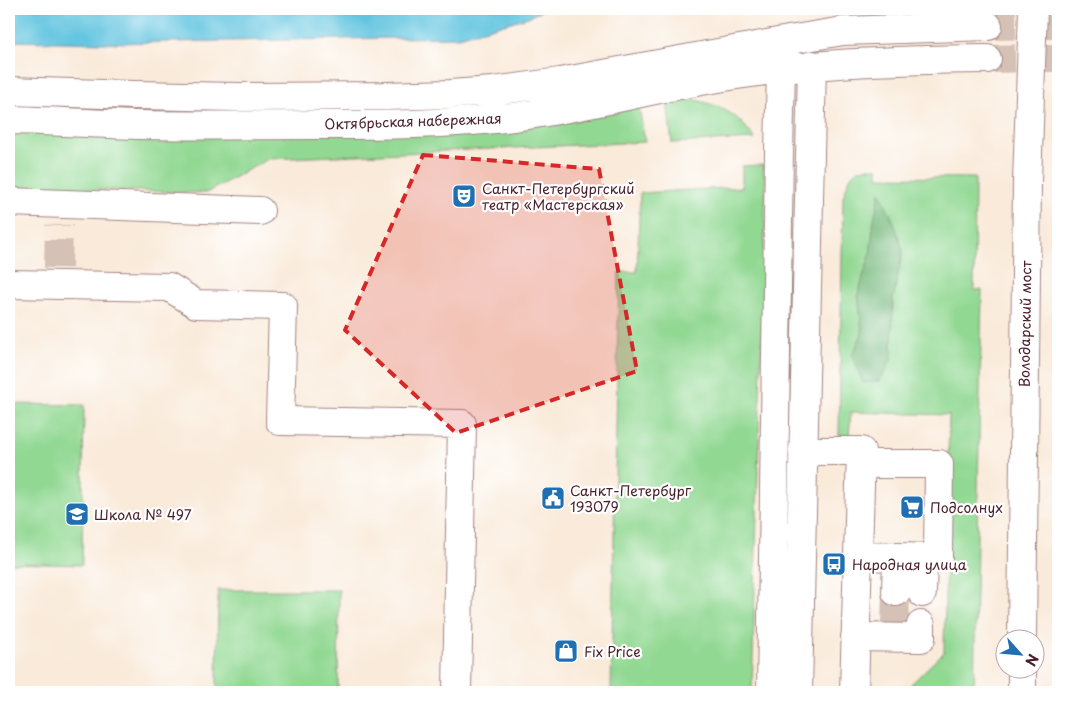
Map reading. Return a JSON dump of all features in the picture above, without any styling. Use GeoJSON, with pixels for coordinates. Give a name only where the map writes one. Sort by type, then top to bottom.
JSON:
{"type":"FeatureCollection","features":[{"type":"Feature","properties":{"kind":"main road","name":"Володарский мост"},"geometry":{"type":"LineString","coordinates":[[1022,628],[1027,182],[1032,9]]}},
{"type":"Feature","properties":{"kind":"main road","name":"Октябрьская набережная"},"geometry":{"type":"LineString","coordinates":[[9,91],[134,96],[239,97],[386,96],[459,93],[560,82],[843,31],[988,26]]}},
{"type":"Feature","properties":{"kind":"main road"},"geometry":{"type":"LineString","coordinates":[[789,40],[812,65],[798,692]]}},
{"type":"Feature","properties":{"kind":"main road"},"geometry":{"type":"LineString","coordinates":[[771,692],[781,70],[789,40]]}},
{"type":"Feature","properties":{"kind":"main road","name":"Октябрьская набережная"},"geometry":{"type":"LineString","coordinates":[[9,120],[142,125],[459,122],[530,114],[708,80],[812,65],[987,59]]}},
{"type":"Feature","properties":{"kind":"main road"},"geometry":{"type":"LineString","coordinates":[[9,202],[59,214],[260,211]]}},
{"type":"Feature","properties":{"kind":"main road"},"geometry":{"type":"LineString","coordinates":[[9,284],[58,277],[169,287],[196,304],[283,306],[280,421],[462,424],[457,692]]}},
{"type":"Feature","properties":{"kind":"main road"},"geometry":{"type":"LineString","coordinates":[[803,451],[861,451],[854,692]]}},
{"type":"Feature","properties":{"kind":"main road"},"geometry":{"type":"LineString","coordinates":[[858,556],[938,558],[939,464],[860,464]]}},
{"type":"Feature","properties":{"kind":"main road"},"geometry":{"type":"LineString","coordinates":[[909,592],[910,557]]}},
{"type":"Feature","properties":{"kind":"main road"},"geometry":{"type":"LineString","coordinates":[[856,637],[904,629]]}},
{"type":"Feature","properties":{"kind":"main road"},"geometry":{"type":"LineString","coordinates":[[1022,678],[1022,692]]}},
{"type":"Feature","properties":{"kind":"highlighted area"},"geometry":{"type":"Polygon","coordinates":[[[423,155],[599,169],[637,371],[456,433],[345,330],[423,155]]]}},
{"type":"Feature","properties":{"kind":"green space"},"geometry":{"type":"Polygon","coordinates":[[[696,100],[730,113],[743,124],[755,139],[672,143],[667,101],[696,100]]]}},
{"type":"Feature","properties":{"kind":"green space"},"geometry":{"type":"Polygon","coordinates":[[[639,107],[645,142],[268,159],[206,193],[9,187],[9,131],[575,121],[639,107]]]}},
{"type":"Feature","properties":{"kind":"green space"},"geometry":{"type":"Polygon","coordinates":[[[763,165],[766,184],[752,692],[611,692],[619,272],[637,272],[640,193],[742,187],[742,166],[763,165]]]}},
{"type":"Feature","properties":{"kind":"green space"},"geometry":{"type":"Polygon","coordinates":[[[864,168],[878,168],[878,177],[975,178],[974,290],[982,290],[974,692],[903,692],[944,652],[949,415],[851,412],[849,436],[839,435],[843,197],[852,175],[864,168]]]}},
{"type":"Feature","properties":{"kind":"green space"},"geometry":{"type":"Polygon","coordinates":[[[880,192],[893,220],[903,250],[893,300],[892,358],[880,381],[863,383],[852,356],[862,333],[858,294],[870,255],[874,219],[880,192]]]}},
{"type":"Feature","properties":{"kind":"green space"},"geometry":{"type":"Polygon","coordinates":[[[9,404],[84,405],[82,565],[9,563],[9,404]]]}},
{"type":"Feature","properties":{"kind":"green space"},"geometry":{"type":"Polygon","coordinates":[[[218,590],[339,590],[338,692],[217,692],[218,590]]]}},
{"type":"Feature","properties":{"kind":"water"},"geometry":{"type":"Polygon","coordinates":[[[9,9],[546,9],[528,17],[459,37],[108,43],[9,41],[9,9]]]}},
{"type":"Feature","properties":{"kind":"tunnel"},"geometry":{"type":"LineString","coordinates":[[988,26],[1058,25]]}},
{"type":"Feature","properties":{"kind":"tunnel"},"geometry":{"type":"LineString","coordinates":[[987,59],[1058,58]]}},
{"type":"Feature","properties":{"kind":"tunnel"},"geometry":{"type":"LineString","coordinates":[[58,268],[59,225]]}},
{"type":"Feature","properties":{"kind":"tunnel"},"geometry":{"type":"LineString","coordinates":[[895,625],[896,592]]}},
{"type":"Feature","properties":{"kind":"tram line"},"geometry":{"type":"LineString","coordinates":[[1056,692],[1058,522]]}},
{"type":"Feature","properties":{"kind":"place","name":"Санкт-Петербургский театр «Мастерская»"},"geometry":{"type":"Point","coordinates":[464,196]}},
{"type":"Feature","properties":{"kind":"place","name":"Санкт-Петербург 193079"},"geometry":{"type":"Point","coordinates":[553,498]}},
{"type":"Feature","properties":{"kind":"place","name":"Подсолнух"},"geometry":{"type":"Point","coordinates":[912,507]}},
{"type":"Feature","properties":{"kind":"place","name":"Школа № 497"},"geometry":{"type":"Point","coordinates":[77,514]}},
{"type":"Feature","properties":{"kind":"place","name":"Народная улица"},"geometry":{"type":"Point","coordinates":[834,564]}},
{"type":"Feature","properties":{"kind":"place","name":"Fix Price"},"geometry":{"type":"Point","coordinates":[566,651]}}]}
